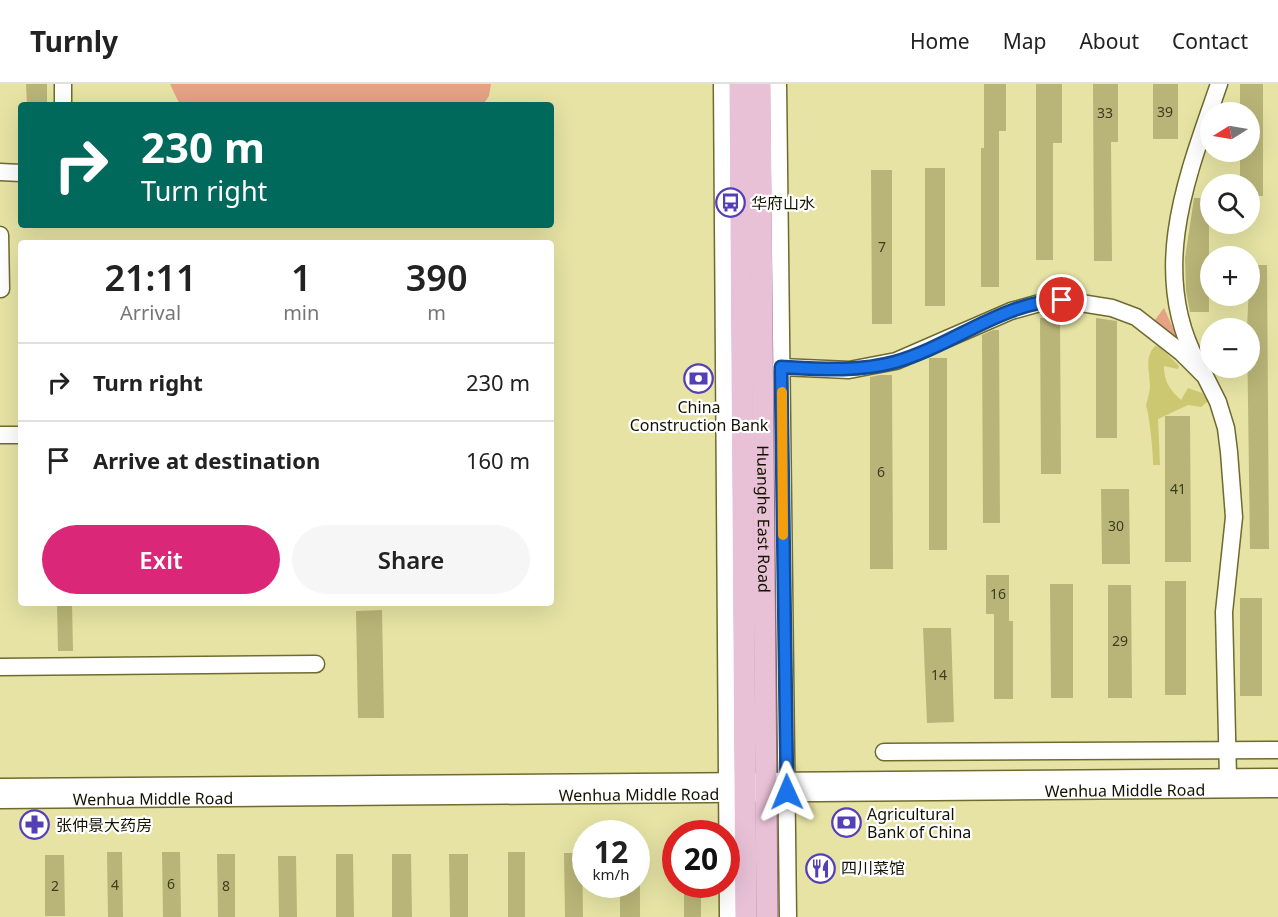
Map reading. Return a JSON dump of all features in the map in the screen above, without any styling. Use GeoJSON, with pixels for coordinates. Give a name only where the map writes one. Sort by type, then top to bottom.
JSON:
{"type":"FeatureCollection","features":[{"type":"Feature","properties":{"kind":"main road","name":"Huanghe East Road"},"geometry":{"type":"LineString","coordinates":[[740,84],[756,786],[767,917]]}},
{"type":"Feature","properties":{"kind":"main road","name":"Huanghe East Road"},"geometry":{"type":"LineString","coordinates":[[746,917],[756,786],[760,84]]}},
{"type":"Feature","properties":{"kind":"street"},"geometry":{"type":"LineString","coordinates":[[63,84],[63,102]]}},
{"type":"Feature","properties":{"kind":"street"},"geometry":{"type":"LineString","coordinates":[[722,84],[756,786],[788,917]]}},
{"type":"Feature","properties":{"kind":"street"},"geometry":{"type":"LineString","coordinates":[[728,917],[756,786],[781,367],[778,84]]}},
{"type":"Feature","properties":{"kind":"street"},"geometry":{"type":"LineString","coordinates":[[1200,367],[1188,345],[1175,302],[1173,280],[1182,191],[1219,84]]}},
{"type":"Feature","properties":{"kind":"street"},"geometry":{"type":"LineString","coordinates":[[0,172],[18,173]]}},
{"type":"Feature","properties":{"kind":"street"},"geometry":{"type":"LineString","coordinates":[[0,236],[1,289]]}},
{"type":"Feature","properties":{"kind":"street"},"geometry":{"type":"LineString","coordinates":[[781,367],[849,370],[896,362],[1033,303],[1062,300],[1112,308],[1136,317],[1162,335],[1200,371]]}},
{"type":"Feature","properties":{"kind":"street"},"geometry":{"type":"LineString","coordinates":[[1206,378],[1218,402],[1226,428],[1232,482],[1233,543],[1224,638],[1228,777]]}},
{"type":"Feature","properties":{"kind":"street"},"geometry":{"type":"LineString","coordinates":[[0,435],[18,435]]}},
{"type":"Feature","properties":{"kind":"street"},"geometry":{"type":"LineString","coordinates":[[0,667],[316,664]]}},
{"type":"Feature","properties":{"kind":"street"},"geometry":{"type":"LineString","coordinates":[[884,752],[1278,750]]}},
{"type":"Feature","properties":{"kind":"street"},"geometry":{"type":"LineString","coordinates":[[966,751],[966,778]]}},
{"type":"Feature","properties":{"kind":"street","name":"Wenhua Middle Road"},"geometry":{"type":"LineString","coordinates":[[0,800],[391,799],[966,778],[1278,777]]}},
{"type":"Feature","properties":{"kind":"street","name":"Wenhua Middle Road"},"geometry":{"type":"LineString","coordinates":[[0,787],[756,786],[1278,789]]}},
{"type":"Feature","properties":{"kind":"shaded area"},"geometry":{"type":"Polygon","coordinates":[[[170,84],[491,84],[489,96],[485,102],[179,102],[170,84]]]}},
{"type":"Feature","properties":{"kind":"shaded area"},"geometry":{"type":"Polygon","coordinates":[[[1164,308],[1177,337],[1176,340],[1154,321],[1164,308]]]}},
{"type":"Feature","properties":{"kind":"shaded area"},"geometry":{"type":"Polygon","coordinates":[[[1155,346],[1160,347],[1179,366],[1178,369],[1164,366],[1166,381],[1177,396],[1181,400],[1188,388],[1202,393],[1208,401],[1201,407],[1188,405],[1158,419],[1160,465],[1153,465],[1146,406],[1150,388],[1149,360],[1155,346]]]}},
{"type":"Feature","properties":{"kind":"building"},"geometry":{"type":"Polygon","coordinates":[[[26,84],[47,84],[47,102],[27,102],[26,84]]]}},
{"type":"Feature","properties":{"kind":"building"},"geometry":{"type":"Polygon","coordinates":[[[984,84],[1006,84],[1006,131],[999,131],[999,287],[981,287],[981,148],[984,148],[984,84]]]}},
{"type":"Feature","properties":{"kind":"building"},"geometry":{"type":"Polygon","coordinates":[[[1036,84],[1062,84],[1062,143],[1053,143],[1053,260],[1036,260],[1036,84]]]}},
{"type":"Feature","properties":{"kind":"building"},"geometry":{"type":"Polygon","coordinates":[[[1093,84],[1118,84],[1118,142],[1111,142],[1112,261],[1094,261],[1093,84]]]}},
{"type":"Feature","properties":{"kind":"building"},"geometry":{"type":"Polygon","coordinates":[[[1153,84],[1178,84],[1178,139],[1153,139],[1153,84]]]}},
{"type":"Feature","properties":{"kind":"building"},"geometry":{"type":"Polygon","coordinates":[[[1240,84],[1263,84],[1263,196],[1260,196],[1260,174],[1240,174],[1240,162],[1260,162],[1260,102],[1240,102],[1240,84]]]}},
{"type":"Feature","properties":{"kind":"building"},"geometry":{"type":"Polygon","coordinates":[[[925,168],[945,168],[945,306],[925,306],[925,168]]]}},
{"type":"Feature","properties":{"kind":"building"},"geometry":{"type":"Polygon","coordinates":[[[871,170],[892,170],[892,324],[872,324],[871,170]]]}},
{"type":"Feature","properties":{"kind":"building"},"geometry":{"type":"Polygon","coordinates":[[[1194,198],[1200,198],[1200,234],[1209,234],[1209,246],[1200,246],[1200,306],[1209,306],[1209,312],[1190,312],[1186,291],[1185,258],[1194,198]]]}},
{"type":"Feature","properties":{"kind":"building"},"geometry":{"type":"Polygon","coordinates":[[[1260,265],[1267,265],[1269,549],[1250,549],[1248,378],[1260,378],[1260,318],[1247,318],[1248,306],[1260,306],[1260,265]]]}},
{"type":"Feature","properties":{"kind":"building"},"geometry":{"type":"Polygon","coordinates":[[[1040,318],[1060,318],[1061,474],[1041,474],[1040,318]]]}},
{"type":"Feature","properties":{"kind":"building"},"geometry":{"type":"Polygon","coordinates":[[[1096,318],[1117,321],[1117,438],[1096,438],[1096,318]]]}},
{"type":"Feature","properties":{"kind":"building"},"geometry":{"type":"Polygon","coordinates":[[[999,330],[1000,523],[983,523],[982,335],[999,330]]]}},
{"type":"Feature","properties":{"kind":"building"},"geometry":{"type":"Polygon","coordinates":[[[929,358],[947,358],[947,550],[929,550],[929,358]]]}},
{"type":"Feature","properties":{"kind":"building"},"geometry":{"type":"Polygon","coordinates":[[[892,375],[893,569],[870,569],[870,377],[892,375]]]}},
{"type":"Feature","properties":{"kind":"building"},"geometry":{"type":"Polygon","coordinates":[[[1165,416],[1190,416],[1191,562],[1165,562],[1165,416]]]}},
{"type":"Feature","properties":{"kind":"building"},"geometry":{"type":"Polygon","coordinates":[[[1101,489],[1129,489],[1130,564],[1102,564],[1101,489]]]}},
{"type":"Feature","properties":{"kind":"building"},"geometry":{"type":"Polygon","coordinates":[[[986,575],[1009,575],[1009,621],[1013,621],[1013,699],[994,699],[994,614],[986,614],[986,575]]]}},
{"type":"Feature","properties":{"kind":"building"},"geometry":{"type":"Polygon","coordinates":[[[1165,581],[1186,581],[1186,695],[1165,695],[1165,581]]]}},
{"type":"Feature","properties":{"kind":"building"},"geometry":{"type":"Polygon","coordinates":[[[1050,584],[1073,584],[1073,698],[1051,698],[1050,584]]]}},
{"type":"Feature","properties":{"kind":"building"},"geometry":{"type":"Polygon","coordinates":[[[1108,585],[1131,585],[1132,698],[1108,698],[1108,585]]]}},
{"type":"Feature","properties":{"kind":"building"},"geometry":{"type":"Polygon","coordinates":[[[1240,598],[1262,598],[1262,696],[1240,696],[1240,598]]]}},
{"type":"Feature","properties":{"kind":"building"},"geometry":{"type":"Polygon","coordinates":[[[57,606],[72,606],[73,651],[58,651],[57,606]]]}},
{"type":"Feature","properties":{"kind":"building"},"geometry":{"type":"Polygon","coordinates":[[[382,610],[384,718],[358,718],[356,611],[382,610]]]}},
{"type":"Feature","properties":{"kind":"building"},"geometry":{"type":"Polygon","coordinates":[[[923,628],[951,628],[954,722],[927,723],[923,628]]]}},
{"type":"Feature","properties":{"kind":"building"},"geometry":{"type":"Polygon","coordinates":[[[107,852],[122,852],[123,917],[108,917],[107,852]]]}},
{"type":"Feature","properties":{"kind":"building"},"geometry":{"type":"Polygon","coordinates":[[[162,852],[180,852],[181,917],[163,917],[162,852]]]}},
{"type":"Feature","properties":{"kind":"building"},"geometry":{"type":"Polygon","coordinates":[[[508,852],[525,852],[525,917],[508,917],[508,852]]]}},
{"type":"Feature","properties":{"kind":"building"},"geometry":{"type":"Polygon","coordinates":[[[564,853],[572,853],[572,898],[583,898],[583,917],[565,917],[564,853]]]}},
{"type":"Feature","properties":{"kind":"building"},"geometry":{"type":"Polygon","coordinates":[[[217,854],[235,854],[235,917],[218,917],[217,854]]]}},
{"type":"Feature","properties":{"kind":"building"},"geometry":{"type":"Polygon","coordinates":[[[336,854],[353,854],[354,917],[336,917],[336,854]]]}},
{"type":"Feature","properties":{"kind":"building"},"geometry":{"type":"Polygon","coordinates":[[[392,854],[411,854],[412,917],[392,917],[392,854]]]}},
{"type":"Feature","properties":{"kind":"building"},"geometry":{"type":"Polygon","coordinates":[[[449,854],[468,854],[468,917],[450,917],[449,854]]]}},
{"type":"Feature","properties":{"kind":"building"},"geometry":{"type":"Polygon","coordinates":[[[45,855],[64,855],[65,916],[45,916],[45,855]]]}},
{"type":"Feature","properties":{"kind":"building"},"geometry":{"type":"Polygon","coordinates":[[[278,856],[296,856],[297,917],[279,917],[278,856]]]}},
{"type":"Feature","properties":{"kind":"building"},"geometry":{"type":"Polygon","coordinates":[[[620,898],[640,898],[640,917],[620,917],[620,898]]]}},
{"type":"Feature","properties":{"kind":"building"},"geometry":{"type":"Polygon","coordinates":[[[684,898],[701,898],[701,917],[684,917],[684,898]]]}},
{"type":"Feature","properties":{"kind":"slow traffic"},"geometry":{"type":"LineString","coordinates":[[782,392],[783,535]]}},
{"type":"Feature","properties":{"kind":"place","name":"华府山水"},"geometry":{"type":"Point","coordinates":[730,203]}},
{"type":"Feature","properties":{"kind":"place","name":"China Construction Bank"},"geometry":{"type":"Point","coordinates":[699,379]}},
{"type":"Feature","properties":{"kind":"place","name":"Agricultural Bank of China"},"geometry":{"type":"Point","coordinates":[846,823]}},
{"type":"Feature","properties":{"kind":"place","name":"张仲景大药房"},"geometry":{"type":"Point","coordinates":[35,825]}},
{"type":"Feature","properties":{"kind":"place","name":"四川菜馆"},"geometry":{"type":"Point","coordinates":[820,868]}},
{"type":"Feature","properties":{"kind":"route"},"geometry":{"type":"LineString","coordinates":[[787,792],[781,367],[849,370],[896,362],[1011,311],[1033,303],[1062,300]]}}]}
